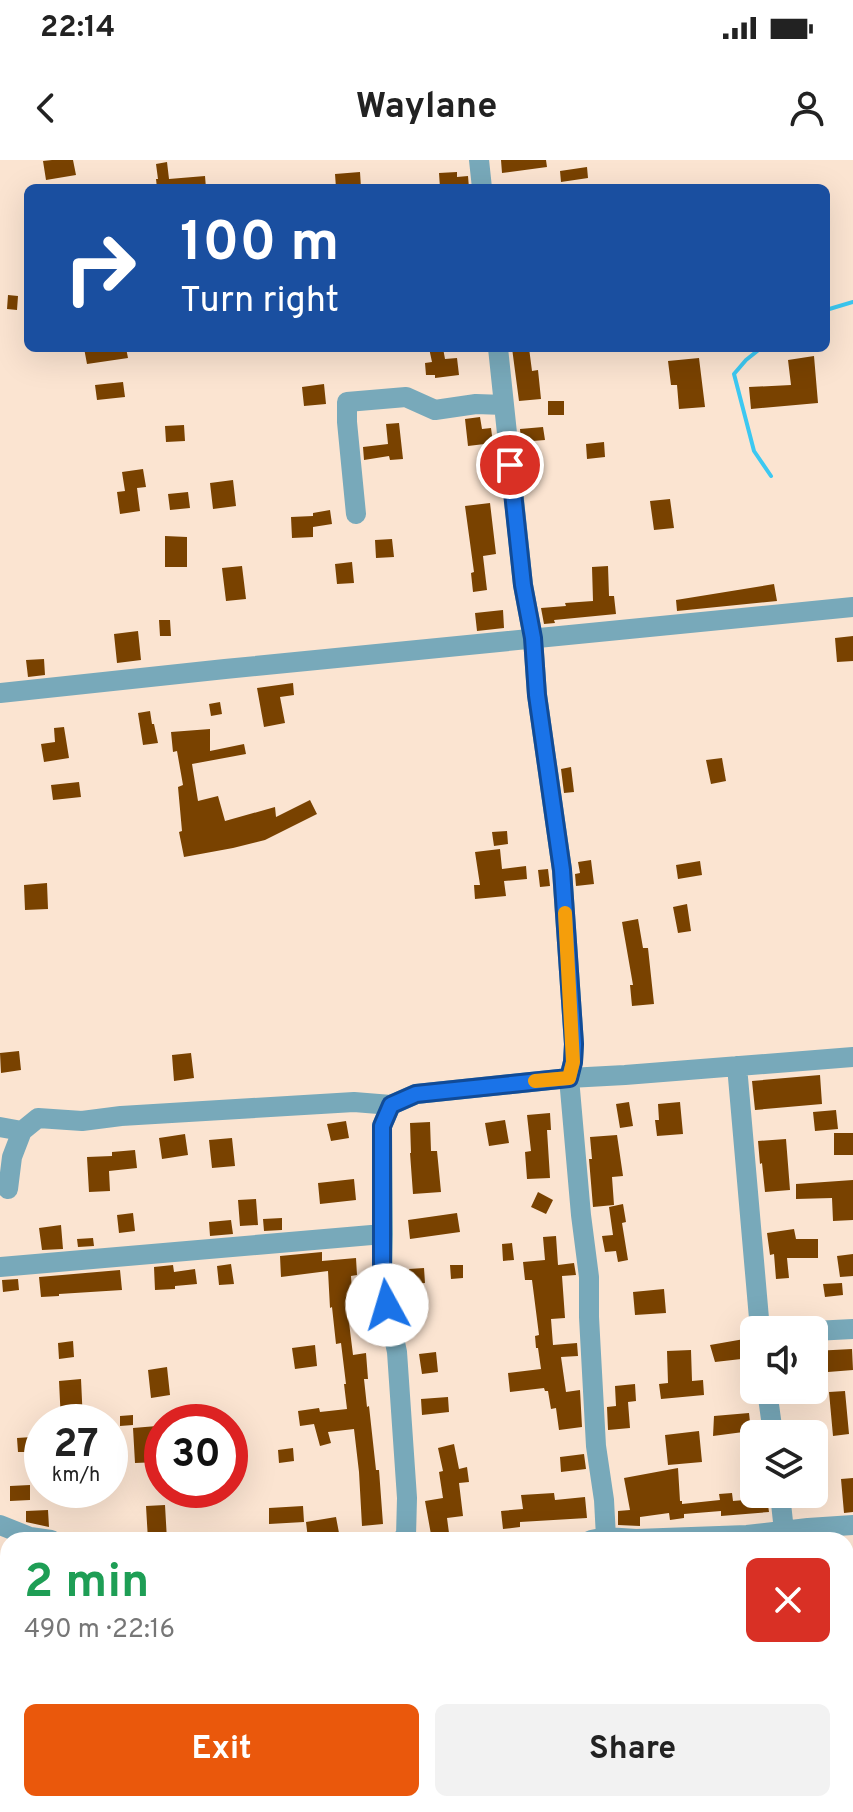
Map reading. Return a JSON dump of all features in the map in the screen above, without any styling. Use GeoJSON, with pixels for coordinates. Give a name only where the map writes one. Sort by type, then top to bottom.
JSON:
{"type":"FeatureCollection","features":[{"type":"Feature","properties":{"kind":"street"},"geometry":{"type":"LineString","coordinates":[[479,160],[482,184]]}},
{"type":"Feature","properties":{"kind":"street"},"geometry":{"type":"LineString","coordinates":[[498,352],[523,585],[533,638],[537,695],[562,870],[574,1044],[569,1078],[589,1277],[596,1446],[604,1500],[600,1532]]}},
{"type":"Feature","properties":{"kind":"street"},"geometry":{"type":"LineString","coordinates":[[356,514],[347,402],[406,397],[435,410],[476,404],[504,405]]}},
{"type":"Feature","properties":{"kind":"street"},"geometry":{"type":"LineString","coordinates":[[0,693],[853,607]]}},
{"type":"Feature","properties":{"kind":"street"},"geometry":{"type":"LineString","coordinates":[[8,1189],[12,1157],[22,1131],[38,1118],[82,1121],[354,1102],[391,1105],[416,1094],[569,1078],[853,1057]]}},
{"type":"Feature","properties":{"kind":"street"},"geometry":{"type":"LineString","coordinates":[[737,1066],[759,1316]]}},
{"type":"Feature","properties":{"kind":"street"},"geometry":{"type":"LineString","coordinates":[[391,1105],[382,1126],[382,1281],[397,1352],[407,1498],[405,1532]]}},
{"type":"Feature","properties":{"kind":"street"},"geometry":{"type":"LineString","coordinates":[[0,1127],[22,1131]]}},
{"type":"Feature","properties":{"kind":"street"},"geometry":{"type":"LineString","coordinates":[[0,1267],[383,1234]]}},
{"type":"Feature","properties":{"kind":"street"},"geometry":{"type":"LineString","coordinates":[[828,1330],[853,1329]]}},
{"type":"Feature","properties":{"kind":"street"},"geometry":{"type":"LineString","coordinates":[[782,1508],[784,1531]]}},
{"type":"Feature","properties":{"kind":"street"},"geometry":{"type":"LineString","coordinates":[[775,1532],[853,1525]]}},
{"type":"Feature","properties":{"kind":"building"},"geometry":{"type":"Polygon","coordinates":[[[73,160],[76,175],[46,180],[43,161],[73,160]]]}},
{"type":"Feature","properties":{"kind":"building"},"geometry":{"type":"Polygon","coordinates":[[[501,160],[546,160],[547,167],[502,173],[501,160]]]}},
{"type":"Feature","properties":{"kind":"building"},"geometry":{"type":"Polygon","coordinates":[[[167,162],[169,179],[205,176],[206,184],[157,184],[156,164],[167,162]]]}},
{"type":"Feature","properties":{"kind":"building"},"geometry":{"type":"Polygon","coordinates":[[[587,167],[588,178],[561,182],[560,171],[587,167]]]}},
{"type":"Feature","properties":{"kind":"building"},"geometry":{"type":"Polygon","coordinates":[[[360,172],[361,184],[336,184],[335,174],[360,172]]]}},
{"type":"Feature","properties":{"kind":"building"},"geometry":{"type":"Polygon","coordinates":[[[457,172],[457,177],[468,176],[469,184],[440,184],[439,173],[457,172]]]}},
{"type":"Feature","properties":{"kind":"building"},"geometry":{"type":"Polygon","coordinates":[[[8,295],[18,296],[17,310],[7,309],[8,295]]]}},
{"type":"Feature","properties":{"kind":"building"},"geometry":{"type":"Polygon","coordinates":[[[85,352],[127,352],[128,358],[87,364],[85,352]]]}},
{"type":"Feature","properties":{"kind":"building"},"geometry":{"type":"Polygon","coordinates":[[[430,352],[444,352],[445,359],[457,358],[459,375],[435,378],[435,375],[426,375],[425,363],[432,362],[430,352]]]}},
{"type":"Feature","properties":{"kind":"building"},"geometry":{"type":"Polygon","coordinates":[[[513,352],[530,352],[532,371],[538,370],[541,399],[519,401],[513,352]]]}},
{"type":"Feature","properties":{"kind":"building"},"geometry":{"type":"Polygon","coordinates":[[[814,356],[818,403],[751,409],[749,387],[791,385],[788,360],[814,356]]]}},
{"type":"Feature","properties":{"kind":"building"},"geometry":{"type":"Polygon","coordinates":[[[699,358],[705,407],[679,409],[677,385],[671,385],[668,361],[699,358]]]}},
{"type":"Feature","properties":{"kind":"building"},"geometry":{"type":"Polygon","coordinates":[[[123,382],[125,397],[97,400],[95,385],[123,382]]]}},
{"type":"Feature","properties":{"kind":"building"},"geometry":{"type":"Polygon","coordinates":[[[324,384],[326,404],[304,406],[302,387],[324,384]]]}},
{"type":"Feature","properties":{"kind":"building"},"geometry":{"type":"Polygon","coordinates":[[[548,401],[564,401],[564,415],[548,415],[548,401]]]}},
{"type":"Feature","properties":{"kind":"building"},"geometry":{"type":"Polygon","coordinates":[[[480,417],[482,429],[491,428],[493,443],[468,446],[465,419],[480,417]]]}},
{"type":"Feature","properties":{"kind":"building"},"geometry":{"type":"Polygon","coordinates":[[[399,423],[403,459],[390,460],[389,456],[364,460],[363,447],[388,444],[386,424],[399,423]]]}},
{"type":"Feature","properties":{"kind":"building"},"geometry":{"type":"Polygon","coordinates":[[[184,425],[185,441],[166,442],[165,426],[184,425]]]}},
{"type":"Feature","properties":{"kind":"building"},"geometry":{"type":"Polygon","coordinates":[[[543,427],[545,440],[521,442],[520,429],[543,427]]]}},
{"type":"Feature","properties":{"kind":"building"},"geometry":{"type":"Polygon","coordinates":[[[604,442],[605,457],[587,459],[586,444],[604,442]]]}},
{"type":"Feature","properties":{"kind":"building"},"geometry":{"type":"Polygon","coordinates":[[[143,469],[146,487],[137,488],[140,511],[120,514],[117,492],[125,491],[122,472],[143,469]]]}},
{"type":"Feature","properties":{"kind":"building"},"geometry":{"type":"Polygon","coordinates":[[[233,480],[236,506],[213,509],[210,483],[233,480]]]}},
{"type":"Feature","properties":{"kind":"building"},"geometry":{"type":"Polygon","coordinates":[[[188,492],[190,508],[170,510],[168,494],[188,492]]]}},
{"type":"Feature","properties":{"kind":"building"},"geometry":{"type":"Polygon","coordinates":[[[670,499],[674,528],[654,530],[650,501],[670,499]]]}},
{"type":"Feature","properties":{"kind":"building"},"geometry":{"type":"Polygon","coordinates":[[[490,503],[496,554],[483,556],[487,590],[473,592],[471,573],[474,572],[465,506],[490,503]]]}},
{"type":"Feature","properties":{"kind":"building"},"geometry":{"type":"Polygon","coordinates":[[[330,510],[332,524],[313,527],[313,537],[292,538],[291,517],[313,516],[313,513],[330,510]]]}},
{"type":"Feature","properties":{"kind":"building"},"geometry":{"type":"Polygon","coordinates":[[[165,536],[187,537],[187,567],[165,567],[165,536]]]}},
{"type":"Feature","properties":{"kind":"building"},"geometry":{"type":"Polygon","coordinates":[[[392,539],[394,557],[376,558],[375,540],[392,539]]]}},
{"type":"Feature","properties":{"kind":"building"},"geometry":{"type":"Polygon","coordinates":[[[352,562],[354,583],[337,584],[335,564],[352,562]]]}},
{"type":"Feature","properties":{"kind":"building"},"geometry":{"type":"Polygon","coordinates":[[[242,566],[246,599],[226,601],[222,568],[242,566]]]}},
{"type":"Feature","properties":{"kind":"building"},"geometry":{"type":"Polygon","coordinates":[[[608,566],[609,596],[614,596],[616,614],[554,620],[555,623],[544,624],[541,608],[593,601],[592,567],[608,566]]]}},
{"type":"Feature","properties":{"kind":"building"},"geometry":{"type":"Polygon","coordinates":[[[774,584],[777,601],[677,611],[676,600],[774,584]]]}},
{"type":"Feature","properties":{"kind":"building"},"geometry":{"type":"Polygon","coordinates":[[[503,610],[504,628],[477,631],[475,613],[503,610]]]}},
{"type":"Feature","properties":{"kind":"building"},"geometry":{"type":"Polygon","coordinates":[[[159,620],[170,620],[171,636],[160,636],[159,620]]]}},
{"type":"Feature","properties":{"kind":"building"},"geometry":{"type":"Polygon","coordinates":[[[138,631],[141,660],[117,663],[114,634],[138,631]]]}},
{"type":"Feature","properties":{"kind":"building"},"geometry":{"type":"Polygon","coordinates":[[[853,636],[853,661],[837,662],[835,638],[853,636]]]}},
{"type":"Feature","properties":{"kind":"building"},"geometry":{"type":"Polygon","coordinates":[[[44,659],[45,675],[28,677],[26,660],[44,659]]]}},
{"type":"Feature","properties":{"kind":"building"},"geometry":{"type":"Polygon","coordinates":[[[293,683],[294,695],[280,697],[285,723],[264,727],[257,688],[293,683]]]}},
{"type":"Feature","properties":{"kind":"building"},"geometry":{"type":"Polygon","coordinates":[[[220,702],[222,714],[211,716],[209,704],[220,702]]]}},
{"type":"Feature","properties":{"kind":"building"},"geometry":{"type":"Polygon","coordinates":[[[150,711],[158,743],[143,745],[138,713],[150,711]]]}},
{"type":"Feature","properties":{"kind":"building"},"geometry":{"type":"Polygon","coordinates":[[[64,727],[69,758],[44,762],[41,744],[55,742],[54,728],[64,727]]]}},
{"type":"Feature","properties":{"kind":"building"},"geometry":{"type":"Polygon","coordinates":[[[210,729],[210,751],[244,744],[246,754],[192,764],[198,801],[218,796],[225,821],[275,807],[276,817],[310,800],[317,814],[265,840],[184,857],[179,832],[182,831],[178,787],[183,785],[177,751],[173,752],[171,732],[210,729]]]}},
{"type":"Feature","properties":{"kind":"building"},"geometry":{"type":"Polygon","coordinates":[[[722,758],[726,781],[711,784],[706,760],[722,758]]]}},
{"type":"Feature","properties":{"kind":"building"},"geometry":{"type":"Polygon","coordinates":[[[571,767],[574,792],[564,793],[561,769],[571,767]]]}},
{"type":"Feature","properties":{"kind":"building"},"geometry":{"type":"Polygon","coordinates":[[[79,782],[81,797],[53,800],[51,785],[79,782]]]}},
{"type":"Feature","properties":{"kind":"building"},"geometry":{"type":"Polygon","coordinates":[[[507,831],[508,844],[494,846],[492,832],[507,831]]]}},
{"type":"Feature","properties":{"kind":"building"},"geometry":{"type":"Polygon","coordinates":[[[500,849],[502,869],[526,866],[527,879],[504,881],[506,896],[475,899],[474,885],[480,885],[475,852],[500,849]]]}},
{"type":"Feature","properties":{"kind":"building"},"geometry":{"type":"Polygon","coordinates":[[[591,860],[594,884],[576,886],[575,874],[580,873],[578,862],[591,860]]]}},
{"type":"Feature","properties":{"kind":"building"},"geometry":{"type":"Polygon","coordinates":[[[700,861],[702,875],[678,879],[676,865],[700,861]]]}},
{"type":"Feature","properties":{"kind":"building"},"geometry":{"type":"Polygon","coordinates":[[[548,869],[550,886],[540,887],[538,870],[548,869]]]}},
{"type":"Feature","properties":{"kind":"building"},"geometry":{"type":"Polygon","coordinates":[[[47,883],[48,909],[25,910],[24,885],[47,883]]]}},
{"type":"Feature","properties":{"kind":"building"},"geometry":{"type":"Polygon","coordinates":[[[687,904],[691,931],[678,933],[673,907],[687,904]]]}},
{"type":"Feature","properties":{"kind":"building"},"geometry":{"type":"Polygon","coordinates":[[[638,919],[643,948],[648,948],[654,1004],[632,1006],[630,985],[633,985],[622,922],[638,919]]]}},
{"type":"Feature","properties":{"kind":"building"},"geometry":{"type":"Polygon","coordinates":[[[19,1051],[21,1070],[1,1073],[0,1053],[19,1051]]]}},
{"type":"Feature","properties":{"kind":"building"},"geometry":{"type":"Polygon","coordinates":[[[191,1053],[194,1078],[174,1081],[172,1055],[191,1053]]]}},
{"type":"Feature","properties":{"kind":"building"},"geometry":{"type":"Polygon","coordinates":[[[820,1075],[822,1104],[755,1110],[752,1081],[820,1075]]]}},
{"type":"Feature","properties":{"kind":"building"},"geometry":{"type":"Polygon","coordinates":[[[629,1102],[633,1126],[620,1128],[616,1104],[629,1102]]]}},
{"type":"Feature","properties":{"kind":"building"},"geometry":{"type":"Polygon","coordinates":[[[680,1102],[683,1134],[657,1136],[655,1120],[659,1120],[658,1104],[680,1102]]]}},
{"type":"Feature","properties":{"kind":"building"},"geometry":{"type":"Polygon","coordinates":[[[836,1110],[838,1129],[815,1131],[813,1112],[836,1110]]]}},
{"type":"Feature","properties":{"kind":"building"},"geometry":{"type":"Polygon","coordinates":[[[550,1113],[551,1130],[547,1130],[550,1178],[527,1179],[525,1152],[531,1151],[527,1115],[550,1113]]]}},
{"type":"Feature","properties":{"kind":"building"},"geometry":{"type":"Polygon","coordinates":[[[505,1120],[509,1143],[489,1146],[485,1123],[505,1120]]]}},
{"type":"Feature","properties":{"kind":"building"},"geometry":{"type":"Polygon","coordinates":[[[346,1121],[349,1138],[331,1141],[327,1124],[346,1121]]]}},
{"type":"Feature","properties":{"kind":"building"},"geometry":{"type":"Polygon","coordinates":[[[430,1122],[431,1151],[437,1151],[441,1192],[413,1194],[410,1123],[430,1122]]]}},
{"type":"Feature","properties":{"kind":"building"},"geometry":{"type":"Polygon","coordinates":[[[834,1133],[853,1133],[853,1155],[834,1155],[834,1133]]]}},
{"type":"Feature","properties":{"kind":"building"},"geometry":{"type":"Polygon","coordinates":[[[185,1134],[188,1155],[162,1159],[159,1138],[185,1134]]]}},
{"type":"Feature","properties":{"kind":"building"},"geometry":{"type":"Polygon","coordinates":[[[617,1135],[623,1176],[612,1177],[614,1205],[593,1207],[590,1137],[617,1135]]]}},
{"type":"Feature","properties":{"kind":"building"},"geometry":{"type":"Polygon","coordinates":[[[232,1138],[235,1166],[212,1168],[209,1140],[232,1138]]]}},
{"type":"Feature","properties":{"kind":"building"},"geometry":{"type":"Polygon","coordinates":[[[786,1139],[790,1190],[765,1192],[758,1141],[786,1139]]]}},
{"type":"Feature","properties":{"kind":"building"},"geometry":{"type":"Polygon","coordinates":[[[135,1150],[137,1168],[109,1171],[110,1191],[89,1192],[87,1157],[112,1156],[112,1152],[135,1150]]]}},
{"type":"Feature","properties":{"kind":"building"},"geometry":{"type":"Polygon","coordinates":[[[354,1179],[356,1200],[320,1204],[318,1183],[354,1179]]]}},
{"type":"Feature","properties":{"kind":"building"},"geometry":{"type":"Polygon","coordinates":[[[853,1180],[853,1220],[833,1221],[832,1198],[796,1199],[796,1184],[853,1180]]]}},
{"type":"Feature","properties":{"kind":"building"},"geometry":{"type":"Polygon","coordinates":[[[538,1192],[553,1200],[546,1214],[531,1207],[538,1192]]]}},
{"type":"Feature","properties":{"kind":"building"},"geometry":{"type":"Polygon","coordinates":[[[256,1199],[258,1225],[240,1226],[238,1200],[256,1199]]]}},
{"type":"Feature","properties":{"kind":"building"},"geometry":{"type":"Polygon","coordinates":[[[623,1204],[626,1222],[622,1223],[628,1260],[618,1262],[616,1251],[605,1252],[602,1236],[613,1235],[609,1207],[623,1204]]]}},
{"type":"Feature","properties":{"kind":"building"},"geometry":{"type":"Polygon","coordinates":[[[133,1213],[135,1231],[119,1233],[117,1215],[133,1213]]]}},
{"type":"Feature","properties":{"kind":"building"},"geometry":{"type":"Polygon","coordinates":[[[457,1213],[460,1232],[410,1239],[408,1220],[457,1213]]]}},
{"type":"Feature","properties":{"kind":"building"},"geometry":{"type":"Polygon","coordinates":[[[282,1218],[282,1230],[264,1231],[263,1219],[282,1218]]]}},
{"type":"Feature","properties":{"kind":"building"},"geometry":{"type":"Polygon","coordinates":[[[231,1220],[233,1234],[210,1236],[209,1222],[231,1220]]]}},
{"type":"Feature","properties":{"kind":"building"},"geometry":{"type":"Polygon","coordinates":[[[61,1225],[63,1249],[42,1250],[39,1228],[61,1225]]]}},
{"type":"Feature","properties":{"kind":"building"},"geometry":{"type":"Polygon","coordinates":[[[794,1229],[796,1239],[818,1239],[818,1258],[787,1258],[789,1278],[776,1279],[774,1254],[770,1255],[767,1233],[794,1229]]]}},
{"type":"Feature","properties":{"kind":"building"},"geometry":{"type":"Polygon","coordinates":[[[556,1236],[558,1265],[574,1263],[576,1275],[562,1276],[565,1318],[551,1319],[553,1345],[577,1343],[578,1356],[561,1357],[566,1392],[580,1390],[582,1427],[559,1430],[556,1408],[551,1409],[548,1391],[544,1388],[510,1392],[508,1373],[541,1369],[536,1348],[535,1336],[539,1335],[532,1280],[525,1280],[523,1262],[545,1260],[543,1237],[556,1236]]]}},
{"type":"Feature","properties":{"kind":"building"},"geometry":{"type":"Polygon","coordinates":[[[93,1238],[94,1246],[78,1247],[77,1239],[93,1238]]]}},
{"type":"Feature","properties":{"kind":"building"},"geometry":{"type":"Polygon","coordinates":[[[512,1243],[514,1260],[503,1261],[502,1244],[512,1243]]]}},
{"type":"Feature","properties":{"kind":"building"},"geometry":{"type":"Polygon","coordinates":[[[322,1252],[322,1261],[356,1258],[357,1275],[351,1276],[353,1306],[347,1306],[353,1355],[366,1353],[368,1379],[364,1379],[376,1470],[379,1470],[383,1524],[362,1526],[354,1429],[328,1432],[331,1443],[320,1446],[314,1424],[300,1426],[298,1411],[347,1409],[341,1343],[336,1344],[330,1308],[328,1271],[281,1277],[280,1256],[322,1252]]]}},
{"type":"Feature","properties":{"kind":"building"},"geometry":{"type":"Polygon","coordinates":[[[853,1254],[853,1276],[840,1277],[837,1256],[853,1254]]]}},
{"type":"Feature","properties":{"kind":"building"},"geometry":{"type":"Polygon","coordinates":[[[231,1264],[234,1284],[219,1285],[217,1266],[231,1264]]]}},
{"type":"Feature","properties":{"kind":"building"},"geometry":{"type":"Polygon","coordinates":[[[173,1265],[174,1272],[195,1269],[197,1284],[155,1290],[154,1267],[173,1265]]]}},
{"type":"Feature","properties":{"kind":"building"},"geometry":{"type":"Polygon","coordinates":[[[450,1265],[463,1265],[463,1278],[451,1279],[450,1265]]]}},
{"type":"Feature","properties":{"kind":"building"},"geometry":{"type":"Polygon","coordinates":[[[424,1268],[425,1283],[410,1284],[409,1269],[424,1268]]]}},
{"type":"Feature","properties":{"kind":"building"},"geometry":{"type":"Polygon","coordinates":[[[120,1270],[122,1290],[41,1297],[39,1277],[120,1270]]]}},
{"type":"Feature","properties":{"kind":"building"},"geometry":{"type":"Polygon","coordinates":[[[18,1279],[19,1290],[3,1292],[2,1280],[18,1279]]]}},
{"type":"Feature","properties":{"kind":"building"},"geometry":{"type":"Polygon","coordinates":[[[842,1283],[843,1295],[825,1297],[823,1284],[842,1283]]]}},
{"type":"Feature","properties":{"kind":"building"},"geometry":{"type":"Polygon","coordinates":[[[664,1289],[666,1313],[635,1315],[633,1292],[664,1289]]]}},
{"type":"Feature","properties":{"kind":"building"},"geometry":{"type":"Polygon","coordinates":[[[740,1340],[740,1359],[715,1362],[710,1345],[740,1340]]]}},
{"type":"Feature","properties":{"kind":"building"},"geometry":{"type":"Polygon","coordinates":[[[73,1341],[74,1357],[59,1359],[58,1343],[73,1341]]]}},
{"type":"Feature","properties":{"kind":"building"},"geometry":{"type":"Polygon","coordinates":[[[315,1345],[317,1366],[295,1369],[292,1348],[315,1345]]]}},
{"type":"Feature","properties":{"kind":"building"},"geometry":{"type":"Polygon","coordinates":[[[852,1349],[853,1370],[828,1372],[828,1350],[852,1349]]]}},
{"type":"Feature","properties":{"kind":"building"},"geometry":{"type":"Polygon","coordinates":[[[691,1350],[692,1381],[703,1380],[704,1395],[661,1399],[659,1384],[668,1383],[667,1351],[691,1350]]]}},
{"type":"Feature","properties":{"kind":"building"},"geometry":{"type":"Polygon","coordinates":[[[436,1352],[438,1372],[422,1374],[419,1354],[436,1352]]]}},
{"type":"Feature","properties":{"kind":"building"},"geometry":{"type":"Polygon","coordinates":[[[167,1367],[170,1395],[151,1398],[148,1370],[167,1367]]]}},
{"type":"Feature","properties":{"kind":"building"},"geometry":{"type":"Polygon","coordinates":[[[81,1379],[82,1404],[60,1404],[59,1381],[81,1379]]]}},
{"type":"Feature","properties":{"kind":"building"},"geometry":{"type":"Polygon","coordinates":[[[635,1384],[636,1401],[628,1402],[630,1428],[608,1430],[607,1407],[616,1406],[615,1386],[635,1384]]]}},
{"type":"Feature","properties":{"kind":"building"},"geometry":{"type":"Polygon","coordinates":[[[845,1391],[849,1434],[833,1436],[829,1392],[845,1391]]]}},
{"type":"Feature","properties":{"kind":"building"},"geometry":{"type":"Polygon","coordinates":[[[448,1397],[449,1412],[422,1415],[421,1399],[448,1397]]]}},
{"type":"Feature","properties":{"kind":"building"},"geometry":{"type":"Polygon","coordinates":[[[749,1413],[750,1420],[740,1420],[740,1432],[713,1436],[714,1416],[749,1413]]]}},
{"type":"Feature","properties":{"kind":"building"},"geometry":{"type":"Polygon","coordinates":[[[128,1415],[133,1415],[133,1425],[128,1425],[128,1415]]]}},
{"type":"Feature","properties":{"kind":"building"},"geometry":{"type":"Polygon","coordinates":[[[144,1427],[144,1463],[135,1463],[133,1428],[144,1427]]]}},
{"type":"Feature","properties":{"kind":"building"},"geometry":{"type":"Polygon","coordinates":[[[699,1431],[702,1462],[668,1465],[665,1435],[699,1431]]]}},
{"type":"Feature","properties":{"kind":"building"},"geometry":{"type":"Polygon","coordinates":[[[17,1438],[24,1438],[24,1452],[18,1452],[17,1438]]]}},
{"type":"Feature","properties":{"kind":"building"},"geometry":{"type":"Polygon","coordinates":[[[454,1444],[459,1469],[467,1467],[469,1482],[459,1483],[463,1516],[447,1518],[449,1532],[431,1532],[425,1501],[443,1498],[439,1472],[443,1471],[438,1448],[454,1444]]]}},
{"type":"Feature","properties":{"kind":"building"},"geometry":{"type":"Polygon","coordinates":[[[293,1448],[294,1461],[279,1463],[278,1450],[293,1448]]]}},
{"type":"Feature","properties":{"kind":"building"},"geometry":{"type":"Polygon","coordinates":[[[584,1454],[586,1469],[561,1472],[560,1457],[584,1454]]]}},
{"type":"Feature","properties":{"kind":"building"},"geometry":{"type":"Polygon","coordinates":[[[678,1468],[682,1504],[720,1500],[719,1494],[732,1493],[733,1501],[740,1500],[740,1508],[768,1508],[769,1512],[721,1516],[721,1511],[684,1514],[684,1518],[670,1520],[669,1513],[640,1517],[640,1526],[618,1525],[618,1511],[630,1510],[624,1478],[678,1468]]]}},
{"type":"Feature","properties":{"kind":"building"},"geometry":{"type":"Polygon","coordinates":[[[853,1478],[853,1512],[844,1513],[841,1479],[853,1478]]]}},
{"type":"Feature","properties":{"kind":"building"},"geometry":{"type":"Polygon","coordinates":[[[24,1485],[24,1500],[10,1501],[10,1486],[24,1485]]]}},
{"type":"Feature","properties":{"kind":"building"},"geometry":{"type":"Polygon","coordinates":[[[554,1493],[555,1500],[585,1497],[587,1518],[520,1522],[520,1527],[503,1529],[501,1511],[523,1509],[521,1495],[554,1493]]]}},
{"type":"Feature","properties":{"kind":"building"},"geometry":{"type":"Polygon","coordinates":[[[303,1506],[304,1522],[269,1524],[269,1508],[303,1506]]]}},
{"type":"Feature","properties":{"kind":"building"},"geometry":{"type":"Polygon","coordinates":[[[146,1508],[165,1508],[167,1532],[148,1532],[146,1508]]]}},
{"type":"Feature","properties":{"kind":"building"},"geometry":{"type":"Polygon","coordinates":[[[48,1510],[49,1527],[26,1522],[26,1511],[48,1510]]]}},
{"type":"Feature","properties":{"kind":"building"},"geometry":{"type":"Polygon","coordinates":[[[336,1517],[339,1532],[307,1532],[306,1522],[336,1517]]]}},
{"type":"Feature","properties":{"kind":"waterway"},"geometry":{"type":"LineString","coordinates":[[830,309],[853,302]]}},
{"type":"Feature","properties":{"kind":"waterway"},"geometry":{"type":"LineString","coordinates":[[756,352],[734,374],[754,451],[771,476]]}},
{"type":"Feature","properties":{"kind":"slow traffic"},"geometry":{"type":"LineString","coordinates":[[535,1081],[569,1078],[573,1062],[565,913]]}},
{"type":"Feature","properties":{"kind":"route"},"geometry":{"type":"LineString","coordinates":[[387,1305],[382,1281],[382,1126],[391,1105],[416,1094],[569,1078],[573,1062],[562,870],[537,695],[533,638],[523,585],[510,465]]}}]}
